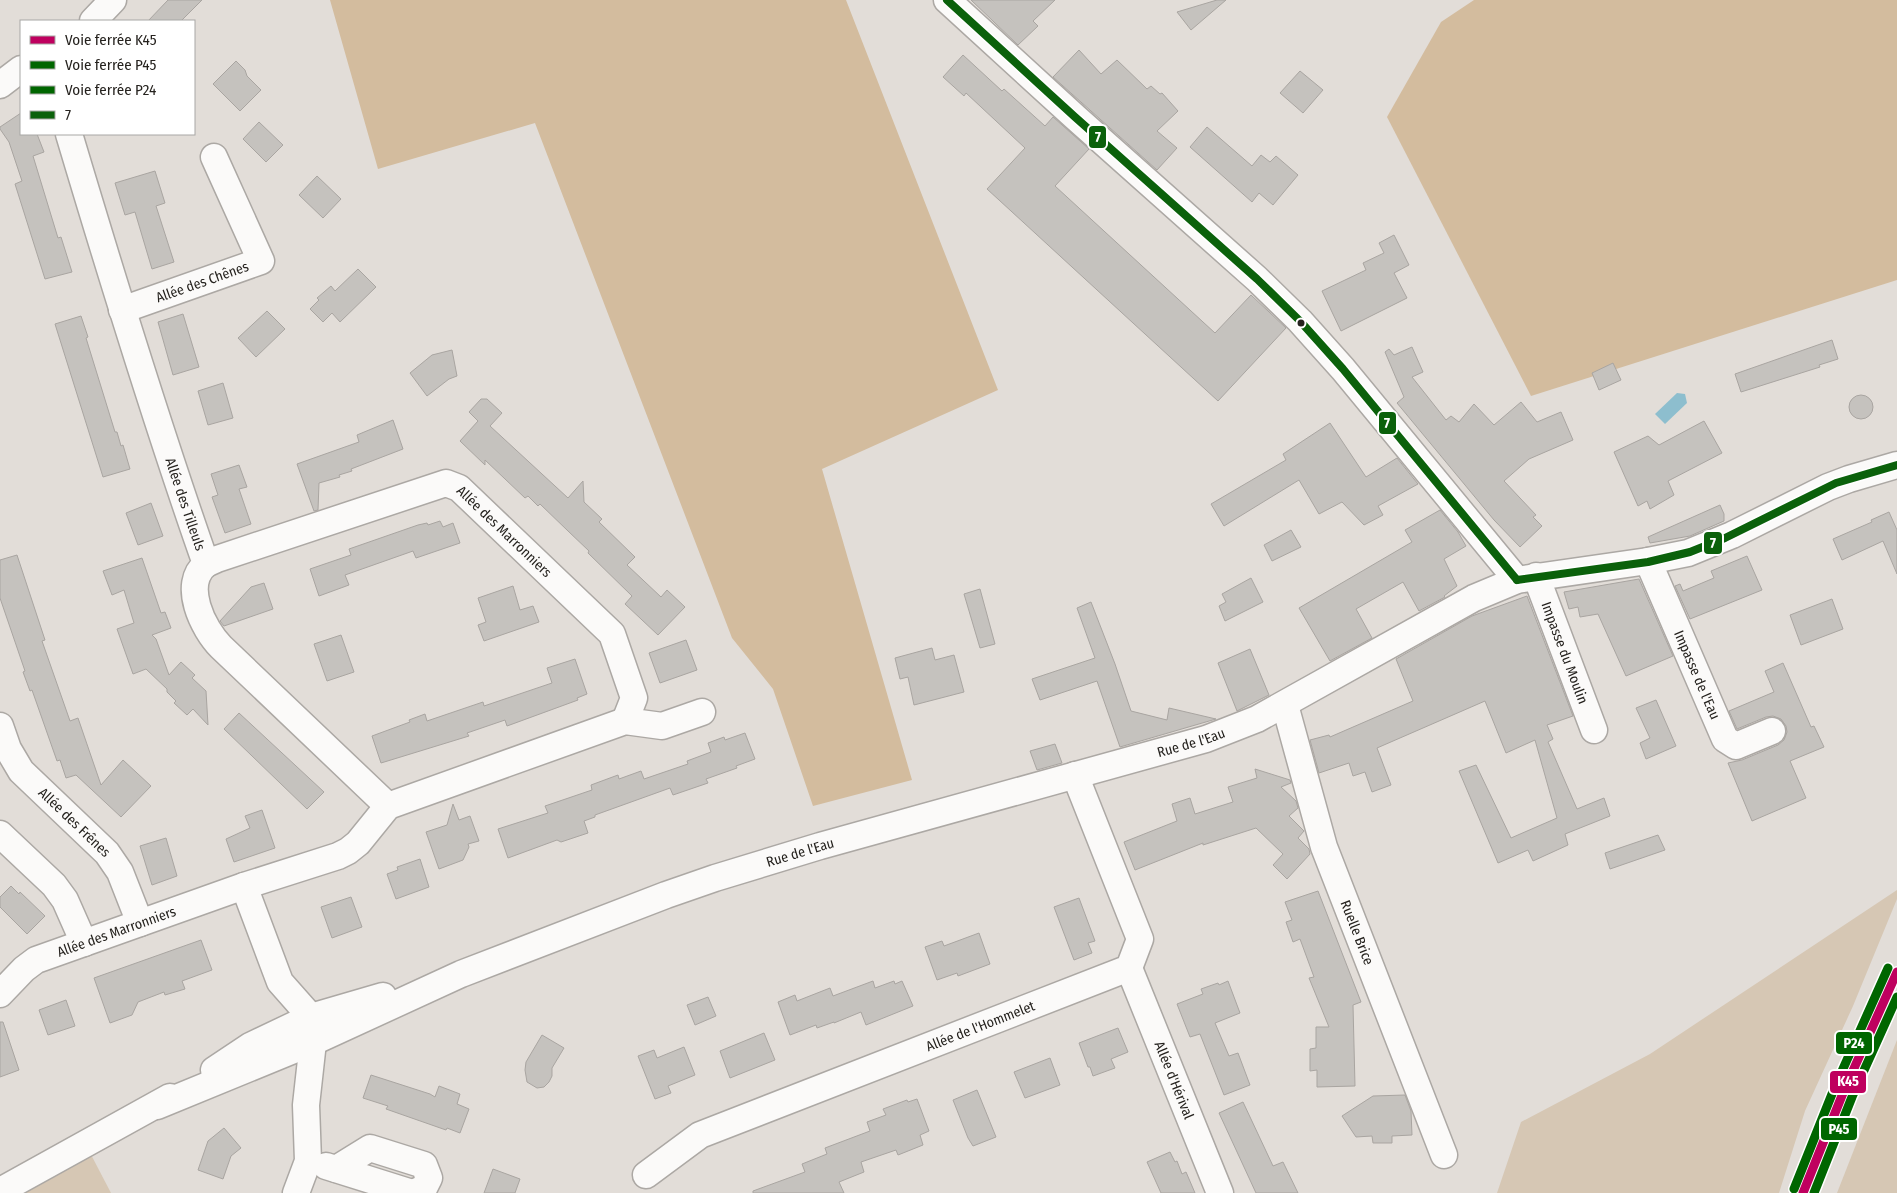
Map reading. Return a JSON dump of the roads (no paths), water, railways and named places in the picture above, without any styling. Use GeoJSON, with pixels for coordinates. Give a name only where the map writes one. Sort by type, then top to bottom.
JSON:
{"type":"FeatureCollection","features":[{"type":"Feature","properties":{"kind":"street"},"geometry":{"type":"LineString","coordinates":[[94,20],[113,0]]}},
{"type":"Feature","properties":{"kind":"street","name":"Impasse du Moulin"},"geometry":{"type":"LineString","coordinates":[[947,0],[1082,124],[1257,279],[1300,321],[1343,369],[1526,578],[1594,730]]}},
{"type":"Feature","properties":{"kind":"street"},"geometry":{"type":"LineString","coordinates":[[0,85],[20,70]]}},
{"type":"Feature","properties":{"kind":"street","name":"Allée des Tilleuls"},"geometry":{"type":"LineString","coordinates":[[69,135],[164,443],[206,564],[200,569],[194,590],[204,624],[211,637],[388,806]]}},
{"type":"Feature","properties":{"kind":"street","name":"Allée des Chênes"},"geometry":{"type":"LineString","coordinates":[[122,310],[261,261],[214,157]]}},
{"type":"Feature","properties":{"kind":"street","name":"Rue de l'Eau"},"geometry":{"type":"LineString","coordinates":[[0,1191],[157,1106],[250,1046],[282,1042],[608,916],[714,878],[820,846],[1206,739],[1234,729],[1285,705],[1474,598],[1526,578],[1648,562],[1688,553],[1835,484],[1897,465]]}},
{"type":"Feature","properties":{"kind":"street","name":"Allée des Marronniers"},"geometry":{"type":"LineString","coordinates":[[206,564],[446,484],[459,488],[612,634],[634,698],[625,721]]}},
{"type":"Feature","properties":{"kind":"street","name":"Impasse de l'Eau"},"geometry":{"type":"LineString","coordinates":[[1648,562],[1725,739],[1736,746],[1772,731]]}},
{"type":"Feature","properties":{"kind":"street","name":"Ruelle Brice"},"geometry":{"type":"LineString","coordinates":[[1285,705],[1324,848],[1444,1156]]}},
{"type":"Feature","properties":{"kind":"street"},"geometry":{"type":"LineString","coordinates":[[388,806],[625,721],[662,726],[702,712]]}},
{"type":"Feature","properties":{"kind":"street","name":"Allée des Frênes"},"geometry":{"type":"LineString","coordinates":[[0,726],[8,749],[21,771],[107,853],[114,862],[140,924]]}},
{"type":"Feature","properties":{"kind":"street"},"geometry":{"type":"LineString","coordinates":[[1075,775],[1140,939],[1130,968]]}},
{"type":"Feature","properties":{"kind":"street","name":"Allée des Marronniers"},"geometry":{"type":"LineString","coordinates":[[0,994],[24,969],[36,960],[244,886],[338,856],[358,843],[388,806]]}},
{"type":"Feature","properties":{"kind":"street"},"geometry":{"type":"LineString","coordinates":[[0,834],[54,885],[65,900],[84,942]]}},
{"type":"Feature","properties":{"kind":"street"},"geometry":{"type":"LineString","coordinates":[[244,886],[280,982],[312,1029],[306,1105],[308,1161],[296,1193]]}},
{"type":"Feature","properties":{"kind":"street","name":"Allée de l'Hommelet"},"geometry":{"type":"LineString","coordinates":[[646,1175],[700,1135],[1130,968]]}},
{"type":"Feature","properties":{"kind":"street","name":"Allée d'Hérival"},"geometry":{"type":"LineString","coordinates":[[1130,968],[1220,1193]]}},
{"type":"Feature","properties":{"kind":"street"},"geometry":{"type":"LineString","coordinates":[[280,982],[282,1042],[306,1105]]}},
{"type":"Feature","properties":{"kind":"street"},"geometry":{"type":"LineString","coordinates":[[308,1161],[412,1193]]}},
{"type":"Feature","properties":{"kind":"water"},"geometry":{"type":"Polygon","coordinates":[[[1677,393],[1685,394],[1687,403],[1665,424],[1655,414],[1677,393]]]}},
{"type":"Feature","properties":{"kind":"rail line","name":"P24"},"geometry":{"type":"LineString","coordinates":[[1794,1189],[1834,1089],[1888,968]]}},
{"type":"Feature","properties":{"kind":"rail line","name":"K45"},"geometry":{"type":"LineString","coordinates":[[1803,1193],[1843,1093],[1897,972]]}},
{"type":"Feature","properties":{"kind":"rail line","name":"P45"},"geometry":{"type":"LineString","coordinates":[[1814,1193],[1852,1097],[1897,997]]}}]}
